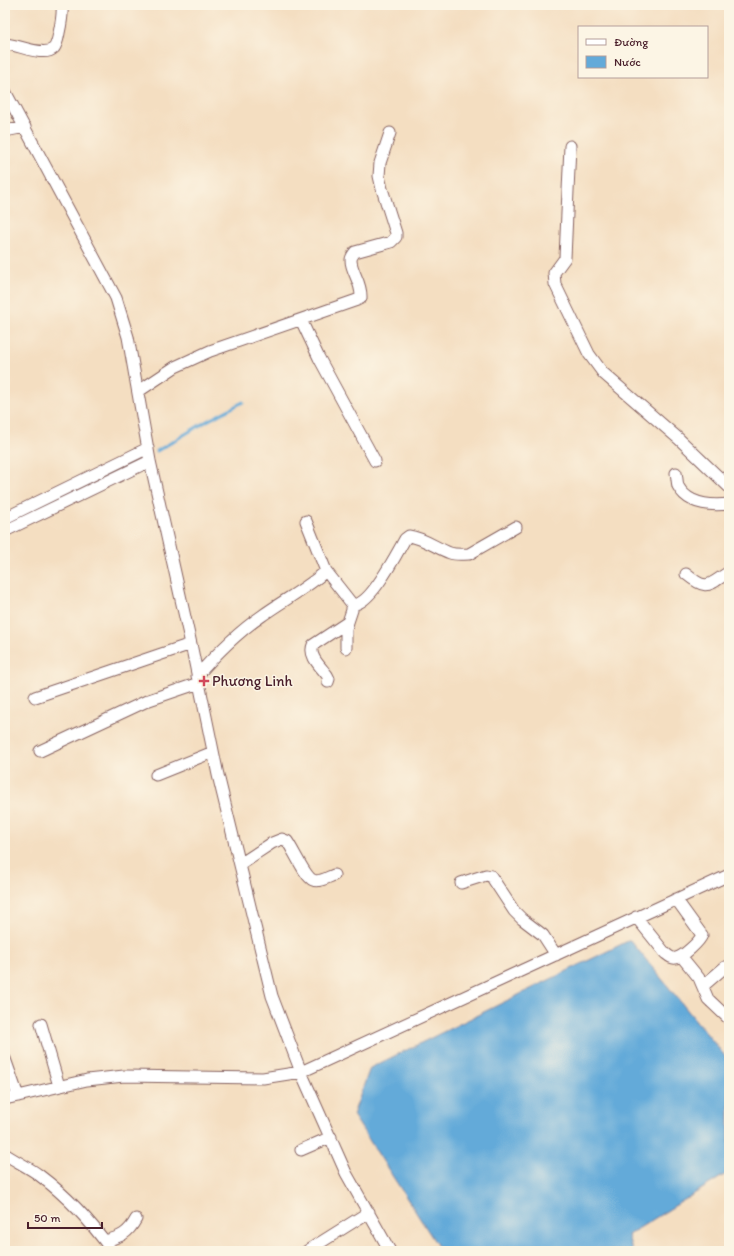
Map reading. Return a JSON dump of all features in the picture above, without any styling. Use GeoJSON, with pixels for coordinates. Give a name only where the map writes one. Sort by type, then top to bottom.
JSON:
{"type":"FeatureCollection","features":[{"type":"Feature","properties":{"kind":"street"},"geometry":{"type":"LineString","coordinates":[[5,44],[31,50],[50,51],[58,37],[62,18],[62,5]]}},
{"type":"Feature","properties":{"kind":"street"},"geometry":{"type":"LineString","coordinates":[[5,91],[116,298],[128,337],[139,391],[150,461],[191,644],[213,752],[272,996],[301,1072],[346,1173],[390,1251]]}},
{"type":"Feature","properties":{"kind":"street"},"geometry":{"type":"LineString","coordinates":[[5,131],[25,127]]}},
{"type":"Feature","properties":{"kind":"street"},"geometry":{"type":"LineString","coordinates":[[139,391],[175,367],[210,351],[361,298],[362,289],[351,262],[352,257],[355,252],[391,242],[396,237],[379,176],[380,163],[390,133]]}},
{"type":"Feature","properties":{"kind":"street"},"geometry":{"type":"LineString","coordinates":[[570,146],[565,258],[554,273],[555,284],[590,354],[603,373],[679,439],[729,487]]}},
{"type":"Feature","properties":{"kind":"street"},"geometry":{"type":"LineString","coordinates":[[301,320],[319,358],[375,461]]}},
{"type":"Feature","properties":{"kind":"street"},"geometry":{"type":"LineString","coordinates":[[5,518],[148,448]]}},
{"type":"Feature","properties":{"kind":"street"},"geometry":{"type":"LineString","coordinates":[[5,531],[150,461]]}},
{"type":"Feature","properties":{"kind":"street"},"geometry":{"type":"LineString","coordinates":[[676,473],[678,485],[686,497],[702,504],[729,504]]}},
{"type":"Feature","properties":{"kind":"street"},"geometry":{"type":"LineString","coordinates":[[306,521],[326,571],[352,604],[352,610],[346,630],[346,648]]}},
{"type":"Feature","properties":{"kind":"street"},"geometry":{"type":"LineString","coordinates":[[352,604],[359,604],[369,596],[405,539],[409,536],[421,539],[449,553],[469,554],[516,527]]}},
{"type":"Feature","properties":{"kind":"street"},"geometry":{"type":"LineString","coordinates":[[40,750],[149,700],[198,680],[211,659],[262,615],[317,579],[326,571]]}},
{"type":"Feature","properties":{"kind":"street"},"geometry":{"type":"LineString","coordinates":[[686,574],[702,585],[712,584],[729,572]]}},
{"type":"Feature","properties":{"kind":"street"},"geometry":{"type":"LineString","coordinates":[[328,682],[329,679],[327,675],[311,654],[311,649],[313,646],[348,622]]}},
{"type":"Feature","properties":{"kind":"street"},"geometry":{"type":"LineString","coordinates":[[35,697],[191,644]]}},
{"type":"Feature","properties":{"kind":"street"},"geometry":{"type":"LineString","coordinates":[[156,775],[213,752]]}},
{"type":"Feature","properties":{"kind":"street"},"geometry":{"type":"LineString","coordinates":[[240,864],[272,843],[282,839],[287,840],[307,876],[313,880],[320,880],[334,875]]}},
{"type":"Feature","properties":{"kind":"street"},"geometry":{"type":"LineString","coordinates":[[5,1099],[87,1080],[124,1076],[263,1078],[301,1072],[729,874]]}},
{"type":"Feature","properties":{"kind":"street"},"geometry":{"type":"LineString","coordinates":[[461,883],[486,875],[491,876],[514,911],[543,935],[556,955]]}},
{"type":"Feature","properties":{"kind":"street"},"geometry":{"type":"LineString","coordinates":[[636,917],[665,953],[670,957],[676,958],[681,956],[698,941],[702,935],[676,899]]}},
{"type":"Feature","properties":{"kind":"street"},"geometry":{"type":"LineString","coordinates":[[681,956],[699,978],[708,998],[729,1020]]}},
{"type":"Feature","properties":{"kind":"street"},"geometry":{"type":"LineString","coordinates":[[703,986],[724,967]]}},
{"type":"Feature","properties":{"kind":"street"},"geometry":{"type":"LineString","coordinates":[[41,1024],[59,1086]]}},
{"type":"Feature","properties":{"kind":"street"},"geometry":{"type":"LineString","coordinates":[[5,1059],[18,1096]]}},
{"type":"Feature","properties":{"kind":"street"},"geometry":{"type":"LineString","coordinates":[[301,1150],[331,1137]]}},
{"type":"Feature","properties":{"kind":"street"},"geometry":{"type":"LineString","coordinates":[[5,1154],[38,1174],[54,1188],[94,1226],[112,1251]]}},
{"type":"Feature","properties":{"kind":"street"},"geometry":{"type":"LineString","coordinates":[[307,1251],[369,1212]]}},
{"type":"Feature","properties":{"kind":"street"},"geometry":{"type":"LineString","coordinates":[[105,1241],[123,1235],[132,1226],[136,1219]]}},
{"type":"Feature","properties":{"kind":"water"},"geometry":{"type":"Polygon","coordinates":[[[630,940],[729,1061],[729,1172],[628,1235],[632,1251],[441,1251],[353,1115],[370,1068],[630,940]]]}},
{"type":"Feature","properties":{"kind":"waterway"},"geometry":{"type":"LineString","coordinates":[[157,451],[207,421],[243,402]]}},
{"type":"Feature","properties":{"kind":"waterway"},"geometry":{"type":"LineString","coordinates":[[5,525],[147,456]]}},
{"type":"Feature","properties":{"kind":"place","name":"Phương Linh"},"geometry":{"type":"Point","coordinates":[204,681]}}]}
